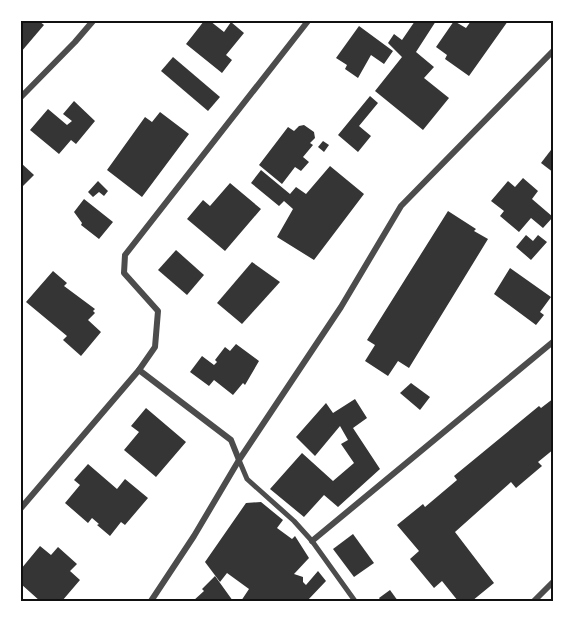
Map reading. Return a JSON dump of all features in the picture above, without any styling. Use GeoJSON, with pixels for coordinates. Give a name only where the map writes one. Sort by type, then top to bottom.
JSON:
{"type":"FeatureCollection","features":[{"type":"Feature","properties":{"kind":"street"},"geometry":{"type":"LineString","coordinates":[[21,97],[93,21]]}},
{"type":"Feature","properties":{"kind":"street"},"geometry":{"type":"LineString","coordinates":[[21,508],[139,370],[155,347],[158,311],[124,273],[124,255],[308,21]]}},
{"type":"Feature","properties":{"kind":"street"},"geometry":{"type":"LineString","coordinates":[[151,601],[194,536],[239,460],[341,307],[401,206],[554,50]]}},
{"type":"Feature","properties":{"kind":"street"},"geometry":{"type":"LineString","coordinates":[[312,541],[554,341]]}},
{"type":"Feature","properties":{"kind":"street"},"geometry":{"type":"LineString","coordinates":[[139,370],[231,440],[247,479],[294,521],[312,541],[355,601]]}},
{"type":"Feature","properties":{"kind":"street"},"geometry":{"type":"LineString","coordinates":[[534,601],[554,580]]}},
{"type":"Feature","properties":{"kind":"building"},"geometry":{"type":"Polygon","coordinates":[[[21,21],[39,21],[44,25],[21,52],[21,21]]]}},
{"type":"Feature","properties":{"kind":"building"},"geometry":{"type":"Polygon","coordinates":[[[204,21],[210,21],[224,32],[231,22],[244,33],[226,55],[232,60],[222,73],[186,44],[204,21]]]}},
{"type":"Feature","properties":{"kind":"building"},"geometry":{"type":"Polygon","coordinates":[[[415,21],[436,21],[416,52],[434,67],[424,78],[449,98],[423,130],[375,91],[402,57],[388,43],[394,34],[402,40],[415,21]]]}},
{"type":"Feature","properties":{"kind":"building"},"geometry":{"type":"Polygon","coordinates":[[[454,21],[466,28],[471,21],[508,21],[469,76],[445,59],[447,55],[436,47],[454,21]]]}},
{"type":"Feature","properties":{"kind":"building"},"geometry":{"type":"Polygon","coordinates":[[[359,26],[393,51],[384,64],[371,55],[358,78],[345,69],[347,65],[336,58],[359,26]]]}},
{"type":"Feature","properties":{"kind":"building"},"geometry":{"type":"Polygon","coordinates":[[[173,57],[220,97],[208,111],[161,71],[173,57]]]}},
{"type":"Feature","properties":{"kind":"building"},"geometry":{"type":"Polygon","coordinates":[[[370,96],[378,103],[359,126],[371,136],[358,152],[338,135],[370,96]]]}},
{"type":"Feature","properties":{"kind":"building"},"geometry":{"type":"Polygon","coordinates":[[[74,101],[95,121],[76,144],[71,140],[59,154],[30,130],[48,109],[67,125],[72,121],[63,114],[74,101]]]}},
{"type":"Feature","properties":{"kind":"building"},"geometry":{"type":"Polygon","coordinates":[[[160,112],[189,134],[142,197],[107,170],[145,117],[152,122],[160,112]]]}},
{"type":"Feature","properties":{"kind":"building"},"geometry":{"type":"Polygon","coordinates":[[[304,125],[314,132],[315,138],[310,143],[313,145],[303,157],[309,162],[301,171],[295,167],[282,184],[259,165],[288,127],[294,131],[304,125]]]}},
{"type":"Feature","properties":{"kind":"building"},"geometry":{"type":"Polygon","coordinates":[[[323,141],[329,145],[324,152],[318,147],[323,141]]]}},
{"type":"Feature","properties":{"kind":"building"},"geometry":{"type":"Polygon","coordinates":[[[554,146],[554,173],[541,163],[554,146]]]}},
{"type":"Feature","properties":{"kind":"building"},"geometry":{"type":"Polygon","coordinates":[[[21,163],[34,175],[21,188],[21,163]]]}},
{"type":"Feature","properties":{"kind":"building"},"geometry":{"type":"Polygon","coordinates":[[[330,166],[364,194],[314,260],[277,237],[293,209],[284,201],[279,206],[251,183],[261,170],[290,194],[296,187],[306,194],[330,166]]]}},
{"type":"Feature","properties":{"kind":"building"},"geometry":{"type":"Polygon","coordinates":[[[523,178],[538,191],[532,199],[553,217],[543,228],[531,218],[519,232],[500,216],[504,211],[491,201],[508,181],[515,187],[523,178]]]}},
{"type":"Feature","properties":{"kind":"building"},"geometry":{"type":"Polygon","coordinates":[[[98,181],[108,191],[104,196],[99,192],[93,197],[88,192],[98,181]]]}},
{"type":"Feature","properties":{"kind":"building"},"geometry":{"type":"Polygon","coordinates":[[[230,183],[261,209],[225,251],[187,219],[203,200],[210,206],[230,183]]]}},
{"type":"Feature","properties":{"kind":"building"},"geometry":{"type":"Polygon","coordinates":[[[84,199],[113,222],[99,239],[81,225],[82,223],[74,212],[84,199]]]}},
{"type":"Feature","properties":{"kind":"building"},"geometry":{"type":"Polygon","coordinates":[[[448,211],[488,239],[409,368],[398,361],[388,376],[365,361],[375,345],[367,340],[448,211]]]}},
{"type":"Feature","properties":{"kind":"building"},"geometry":{"type":"Polygon","coordinates":[[[526,235],[533,241],[538,235],[547,242],[531,260],[516,247],[526,235]]]}},
{"type":"Feature","properties":{"kind":"building"},"geometry":{"type":"Polygon","coordinates":[[[176,250],[204,275],[187,295],[158,270],[176,250]]]}},
{"type":"Feature","properties":{"kind":"building"},"geometry":{"type":"Polygon","coordinates":[[[252,262],[280,282],[242,324],[217,303],[252,262]]]}},
{"type":"Feature","properties":{"kind":"building"},"geometry":{"type":"Polygon","coordinates":[[[510,268],[551,297],[540,312],[544,315],[536,325],[494,294],[510,268]]]}},
{"type":"Feature","properties":{"kind":"building"},"geometry":{"type":"Polygon","coordinates":[[[53,271],[67,283],[64,286],[95,309],[93,311],[95,313],[88,320],[101,332],[81,356],[63,340],[67,336],[26,302],[53,271]]]}},
{"type":"Feature","properties":{"kind":"building"},"geometry":{"type":"Polygon","coordinates":[[[236,344],[259,361],[245,385],[243,383],[233,395],[214,380],[209,386],[190,372],[202,356],[214,365],[225,347],[230,351],[236,344]]]}},
{"type":"Feature","properties":{"kind":"building"},"geometry":{"type":"Polygon","coordinates":[[[411,383],[430,397],[420,410],[400,393],[411,383]]]}},
{"type":"Feature","properties":{"kind":"building"},"geometry":{"type":"Polygon","coordinates":[[[554,398],[554,449],[538,462],[542,466],[516,488],[511,482],[455,532],[494,583],[472,601],[458,601],[442,581],[434,588],[410,559],[419,551],[397,525],[423,504],[425,507],[457,480],[454,476],[539,406],[541,408],[554,398]]]}},
{"type":"Feature","properties":{"kind":"building"},"geometry":{"type":"Polygon","coordinates":[[[355,399],[367,418],[353,428],[380,469],[338,507],[324,495],[304,517],[270,489],[302,453],[333,481],[354,463],[341,444],[348,440],[340,426],[315,456],[296,437],[326,403],[333,413],[355,399]]]}},
{"type":"Feature","properties":{"kind":"building"},"geometry":{"type":"Polygon","coordinates":[[[146,408],[186,442],[156,477],[124,450],[139,432],[131,426],[146,408]]]}},
{"type":"Feature","properties":{"kind":"building"},"geometry":{"type":"Polygon","coordinates":[[[88,464],[117,489],[125,479],[148,498],[125,525],[121,522],[110,536],[92,518],[88,523],[65,503],[80,485],[74,480],[88,464]]]}},
{"type":"Feature","properties":{"kind":"building"},"geometry":{"type":"Polygon","coordinates":[[[261,502],[283,520],[277,528],[292,539],[295,536],[309,558],[294,574],[303,577],[306,585],[318,571],[326,581],[307,601],[241,601],[249,589],[227,573],[220,582],[205,562],[246,503],[261,502]]]}},
{"type":"Feature","properties":{"kind":"building"},"geometry":{"type":"Polygon","coordinates":[[[353,534],[374,563],[354,577],[333,549],[353,534]]]}},
{"type":"Feature","properties":{"kind":"building"},"geometry":{"type":"Polygon","coordinates":[[[40,546],[51,555],[58,547],[77,564],[70,571],[80,580],[62,601],[40,601],[21,584],[21,569],[40,546]]]}},
{"type":"Feature","properties":{"kind":"building"},"geometry":{"type":"Polygon","coordinates":[[[215,576],[233,601],[193,601],[204,591],[202,589],[215,576]]]}},
{"type":"Feature","properties":{"kind":"building"},"geometry":{"type":"Polygon","coordinates":[[[390,590],[398,601],[381,601],[379,598],[390,590]]]}}]}
